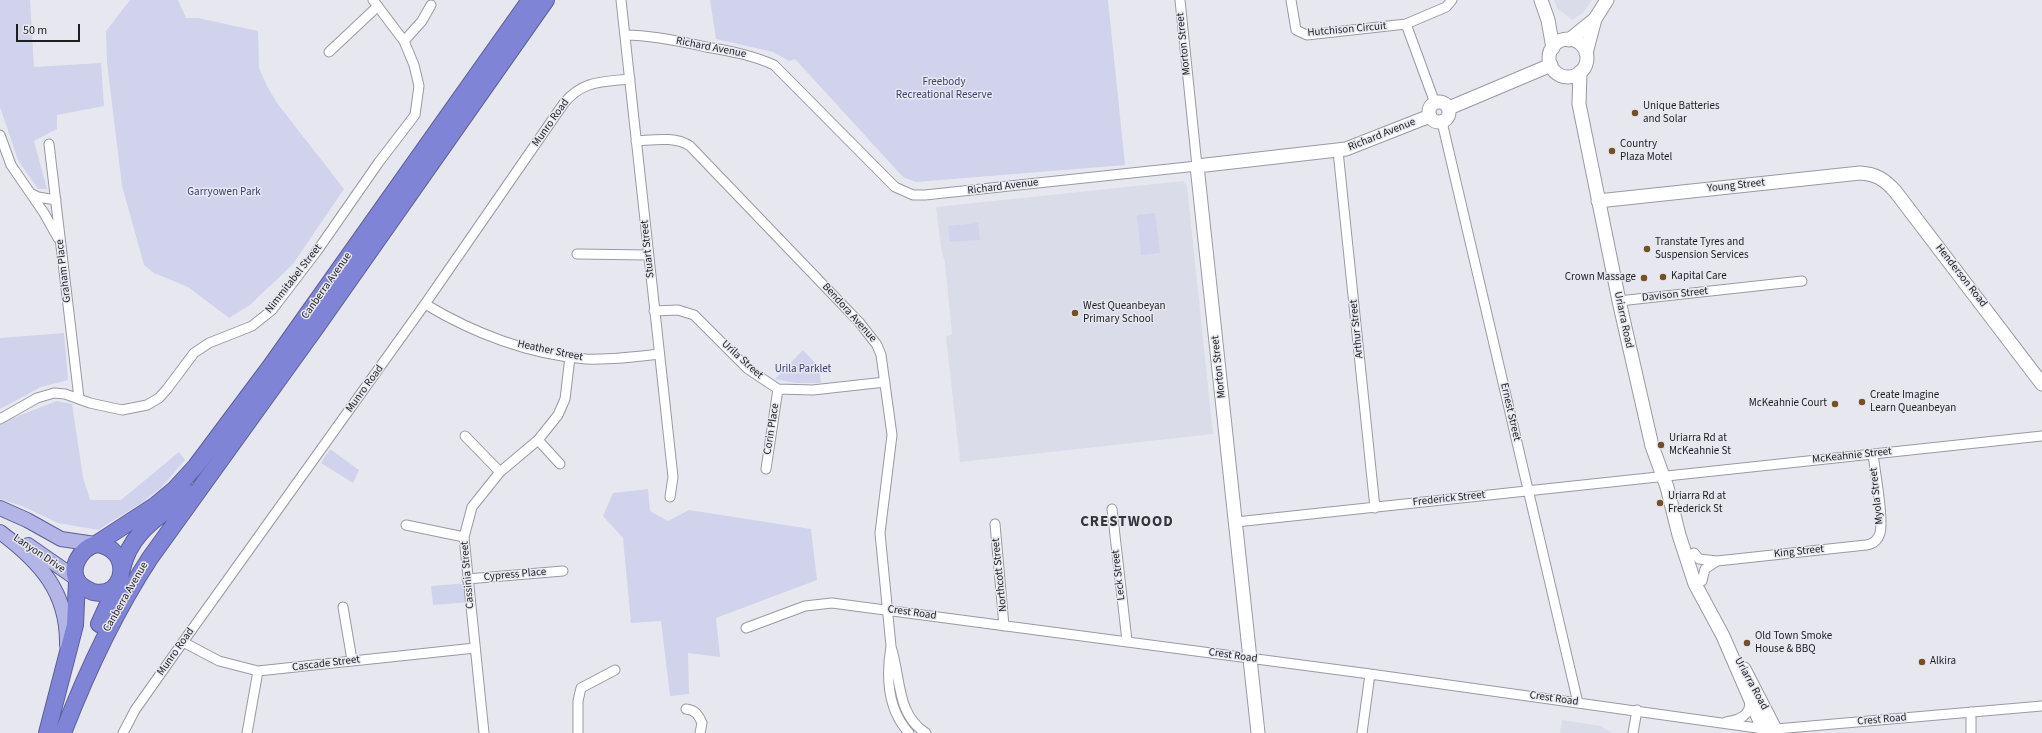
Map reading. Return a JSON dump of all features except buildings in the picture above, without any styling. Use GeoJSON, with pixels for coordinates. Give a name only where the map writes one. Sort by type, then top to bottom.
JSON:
{"type":"FeatureCollection","features":[{"type":"Feature","properties":{"kind":"highway","name":"Canberra Avenue"},"geometry":{"type":"LineString","coordinates":[[96,544],[156,505],[174,490],[196,466],[270,367],[530,0]]}},
{"type":"Feature","properties":{"kind":"highway","name":"Canberra Avenue"},"geometry":{"type":"LineString","coordinates":[[62,733],[95,654],[125,596],[150,558],[370,252],[546,0]]}},
{"type":"Feature","properties":{"kind":"highway","name":"Canberra Avenue"},"geometry":{"type":"LineString","coordinates":[[62,733],[81,667],[121,575],[128,549],[140,532],[210,473]]}},
{"type":"Feature","properties":{"kind":"highway"},"geometry":{"type":"LineString","coordinates":[[46,733],[65,668],[76,620],[77,580],[75,572],[78,559],[86,550],[96,544],[104,545],[113,550],[119,557],[121,575],[111,590],[102,592],[86,589],[77,580]]}},
{"type":"Feature","properties":{"kind":"main road","name":"Lanyon Drive"},"geometry":{"type":"LineString","coordinates":[[0,508],[27,520],[61,539],[96,544]]}},
{"type":"Feature","properties":{"kind":"main road","name":"Lanyon Drive"},"geometry":{"type":"LineString","coordinates":[[0,531],[21,541],[77,580]]}},
{"type":"Feature","properties":{"kind":"main road","name":"Lanyon Drive"},"geometry":{"type":"LineString","coordinates":[[0,531],[38,565],[56,592],[66,626],[65,668]]}},
{"type":"Feature","properties":{"kind":"street","name":"Stuart Street"},"geometry":{"type":"LineString","coordinates":[[621,0],[673,477],[670,497]]}},
{"type":"Feature","properties":{"kind":"street","name":"Morton Street"},"geometry":{"type":"LineString","coordinates":[[1180,0],[1258,733]]}},
{"type":"Feature","properties":{"kind":"street","name":"Hutchison Circuit"},"geometry":{"type":"LineString","coordinates":[[1291,0],[1294,25],[1296,30],[1303,34],[1406,24],[1446,6],[1452,0]]}},
{"type":"Feature","properties":{"kind":"street"},"geometry":{"type":"LineString","coordinates":[[1541,0],[1548,20],[1553,48]]}},
{"type":"Feature","properties":{"kind":"street"},"geometry":{"type":"LineString","coordinates":[[1595,19],[1586,53],[1586,63],[1580,72],[1574,76],[1564,76],[1556,72],[1551,65],[1550,56],[1553,48],[1559,42],[1568,40],[1595,19],[1608,0]]}},
{"type":"Feature","properties":{"kind":"street"},"geometry":{"type":"LineString","coordinates":[[329,52],[376,3]]}},
{"type":"Feature","properties":{"kind":"street","name":"Nimmitabel Street"},"geometry":{"type":"LineString","coordinates":[[0,419],[45,395],[58,393],[122,410],[147,405],[163,394],[194,353],[209,343],[252,326],[272,310],[317,251],[378,162],[415,115],[419,86],[414,65],[404,41],[376,3]]}},
{"type":"Feature","properties":{"kind":"street"},"geometry":{"type":"LineString","coordinates":[[404,41],[422,21],[431,5]]}},
{"type":"Feature","properties":{"kind":"street"},"geometry":{"type":"LineString","coordinates":[[1548,20],[1568,40],[1579,44],[1586,53]]}},
{"type":"Feature","properties":{"kind":"street"},"geometry":{"type":"LineString","coordinates":[[1406,24],[1435,103]]}},
{"type":"Feature","properties":{"kind":"street","name":"Richard Avenue"},"geometry":{"type":"LineString","coordinates":[[625,35],[644,35],[749,55],[774,65],[886,179],[895,187],[913,195],[934,195],[1338,151],[1430,116]]}},
{"type":"Feature","properties":{"kind":"street"},"geometry":{"type":"LineString","coordinates":[[1449,108],[1551,65]]}},
{"type":"Feature","properties":{"kind":"street","name":"Uriarra Road"},"geometry":{"type":"LineString","coordinates":[[1580,72],[1579,104],[1598,201],[1647,429],[1665,482],[1693,577],[1701,596],[1722,636],[1749,697],[1771,731]]}},
{"type":"Feature","properties":{"kind":"street","name":"Uriarra Road"},"geometry":{"type":"LineString","coordinates":[[1564,76],[1579,104]]}},
{"type":"Feature","properties":{"kind":"street","name":"Munro Road"},"geometry":{"type":"LineString","coordinates":[[123,733],[136,710],[183,642],[425,304],[572,93],[589,84],[630,79]]}},
{"type":"Feature","properties":{"kind":"street"},"geometry":{"type":"LineString","coordinates":[[1442,102],[1449,108],[1448,118],[1442,122],[1433,120],[1430,116],[1429,110],[1435,103],[1442,102]]}},
{"type":"Feature","properties":{"kind":"street","name":"Ernest Street"},"geometry":{"type":"LineString","coordinates":[[1442,122],[1578,703]]}},
{"type":"Feature","properties":{"kind":"street"},"geometry":{"type":"LineString","coordinates":[[0,135],[11,165],[52,224],[62,247]]}},
{"type":"Feature","properties":{"kind":"street","name":"Bendora Avenue"},"geometry":{"type":"LineString","coordinates":[[636,140],[675,139],[690,146],[869,334],[881,355],[886,382],[892,435],[880,533],[891,646]]}},
{"type":"Feature","properties":{"kind":"street","name":"Graham Place"},"geometry":{"type":"LineString","coordinates":[[49,144],[79,398]]}},
{"type":"Feature","properties":{"kind":"street","name":"Arthur Street"},"geometry":{"type":"LineString","coordinates":[[1338,151],[1375,508]]}},
{"type":"Feature","properties":{"kind":"street","name":"Young Street"},"geometry":{"type":"LineString","coordinates":[[1598,201],[1860,173],[1874,174]]}},
{"type":"Feature","properties":{"kind":"street","name":"Henderson Road"},"geometry":{"type":"LineString","coordinates":[[1874,174],[1885,181],[1895,191],[2042,384]]}},
{"type":"Feature","properties":{"kind":"street"},"geometry":{"type":"LineString","coordinates":[[32,194],[38,197],[56,200]]}},
{"type":"Feature","properties":{"kind":"street"},"geometry":{"type":"LineString","coordinates":[[577,254],[648,255]]}},
{"type":"Feature","properties":{"kind":"street","name":"Davison Street"},"geometry":{"type":"LineString","coordinates":[[1619,301],[1802,281]]}},
{"type":"Feature","properties":{"kind":"street","name":"Heather Street"},"geometry":{"type":"LineString","coordinates":[[425,304],[454,321],[529,349],[570,357],[604,359],[659,354]]}},
{"type":"Feature","properties":{"kind":"street","name":"Urila Street"},"geometry":{"type":"LineString","coordinates":[[654,311],[678,310],[694,315],[748,369],[778,389]]}},
{"type":"Feature","properties":{"kind":"street","name":"Cassinia Street"},"geometry":{"type":"LineString","coordinates":[[484,733],[467,579],[464,537],[472,507],[500,472],[538,440],[558,415],[562,407],[567,386],[570,357]]}},
{"type":"Feature","properties":{"kind":"street"},"geometry":{"type":"LineString","coordinates":[[778,389],[813,390],[886,382]]}},
{"type":"Feature","properties":{"kind":"street","name":"Corin Place"},"geometry":{"type":"LineString","coordinates":[[766,469],[778,389]]}},
{"type":"Feature","properties":{"kind":"street"},"geometry":{"type":"LineString","coordinates":[[464,436],[500,472]]}},
{"type":"Feature","properties":{"kind":"street","name":"McKeahnie Street"},"geometry":{"type":"LineString","coordinates":[[1665,482],[1872,454],[2042,436]]}},
{"type":"Feature","properties":{"kind":"street"},"geometry":{"type":"LineString","coordinates":[[538,440],[560,464]]}},
{"type":"Feature","properties":{"kind":"street","name":"Myola Street"},"geometry":{"type":"LineString","coordinates":[[1872,454],[1881,524],[1878,538]]}},
{"type":"Feature","properties":{"kind":"street","name":"Uriarra Road"},"geometry":{"type":"LineString","coordinates":[[1665,482],[1678,510],[1694,553],[1710,612]]}},
{"type":"Feature","properties":{"kind":"street","name":"Frederick Street"},"geometry":{"type":"LineString","coordinates":[[1236,522],[1529,491],[1665,482]]}},
{"type":"Feature","properties":{"kind":"street","name":"Leck Street"},"geometry":{"type":"LineString","coordinates":[[1112,509],[1127,641]]}},
{"type":"Feature","properties":{"kind":"street","name":"Northcott Street"},"geometry":{"type":"LineString","coordinates":[[995,524],[1004,626]]}},
{"type":"Feature","properties":{"kind":"street"},"geometry":{"type":"LineString","coordinates":[[406,526],[464,537]]}},
{"type":"Feature","properties":{"kind":"street","name":"King Street"},"geometry":{"type":"LineString","coordinates":[[1694,553],[1699,559],[1717,561],[1866,545],[1874,542],[1878,538]]}},
{"type":"Feature","properties":{"kind":"street"},"geometry":{"type":"LineString","coordinates":[[1702,581],[1706,567],[1717,561]]}},
{"type":"Feature","properties":{"kind":"street","name":"Cypress Place"},"geometry":{"type":"LineString","coordinates":[[467,579],[563,570]]}},
{"type":"Feature","properties":{"kind":"street","name":"Crest Road"},"geometry":{"type":"LineString","coordinates":[[746,628],[805,606],[822,603],[888,610],[1127,641],[1250,659],[1723,722],[1771,731],[2042,706]]}},
{"type":"Feature","properties":{"kind":"street"},"geometry":{"type":"LineString","coordinates":[[343,607],[352,660]]}},
{"type":"Feature","properties":{"kind":"street","name":"Uriarra Road"},"geometry":{"type":"LineString","coordinates":[[1722,636],[1747,672],[1771,731]]}},
{"type":"Feature","properties":{"kind":"street","name":"Cascade Street"},"geometry":{"type":"LineString","coordinates":[[183,642],[219,661],[258,671],[475,648]]}},
{"type":"Feature","properties":{"kind":"street"},"geometry":{"type":"LineString","coordinates":[[891,646],[888,666],[891,699],[898,719],[909,733]]}},
{"type":"Feature","properties":{"kind":"street"},"geometry":{"type":"LineString","coordinates":[[891,646],[896,661],[902,702],[916,724],[926,733]]}},
{"type":"Feature","properties":{"kind":"street"},"geometry":{"type":"LineString","coordinates":[[578,733],[578,701],[581,688],[615,670]]}},
{"type":"Feature","properties":{"kind":"street"},"geometry":{"type":"LineString","coordinates":[[247,733],[258,671]]}},
{"type":"Feature","properties":{"kind":"street"},"geometry":{"type":"LineString","coordinates":[[1362,733],[1370,674]]}},
{"type":"Feature","properties":{"kind":"street","name":"Crest Road"},"geometry":{"type":"LineString","coordinates":[[1723,722],[1739,719],[1745,715],[1750,705],[1749,697]]}},
{"type":"Feature","properties":{"kind":"street"},"geometry":{"type":"LineString","coordinates":[[686,709],[693,710],[699,716],[702,722],[700,733]]}},
{"type":"Feature","properties":{"kind":"street"},"geometry":{"type":"LineString","coordinates":[[1633,733],[1637,710]]}},
{"type":"Feature","properties":{"kind":"street"},"geometry":{"type":"LineString","coordinates":[[1971,712],[1971,733]]}},
{"type":"Feature","properties":{"kind":"shaded area"},"geometry":{"type":"Polygon","coordinates":[[[1554,0],[1592,0],[1583,13],[1572,20],[1557,8],[1554,0]]]}},
{"type":"Feature","properties":{"kind":"shaded area","name":"West Queanbeyan Primary School"},"geometry":{"type":"Polygon","coordinates":[[[1183,181],[1187,185],[1213,434],[960,462],[946,337],[952,334],[945,263],[941,248],[936,207],[1183,181]]]}},
{"type":"Feature","properties":{"kind":"shaded area"},"geometry":{"type":"Polygon","coordinates":[[[1562,720],[1601,726],[1612,733],[1560,733],[1562,720]]]}},
{"type":"Feature","properties":{"kind":"green space"},"geometry":{"type":"Polygon","coordinates":[[[0,0],[30,0],[34,67],[101,63],[104,106],[57,115],[57,129],[34,141],[47,189],[38,189],[18,160],[0,107],[0,0]]]}},
{"type":"Feature","properties":{"kind":"green space","name":"Garryowen Park"},"geometry":{"type":"Polygon","coordinates":[[[130,0],[178,0],[186,18],[198,18],[258,31],[259,68],[267,86],[277,103],[344,189],[293,264],[250,305],[229,318],[188,287],[154,273],[144,265],[122,186],[107,63],[106,31],[130,0]]]}},
{"type":"Feature","properties":{"kind":"green space","name":"Freebody Recreational Reserve"},"geometry":{"type":"Polygon","coordinates":[[[710,0],[1108,0],[1125,165],[916,182],[903,177],[795,59],[789,61],[773,52],[716,39],[710,0]]]}},
{"type":"Feature","properties":{"kind":"green space"},"geometry":{"type":"Polygon","coordinates":[[[1155,213],[1160,253],[1141,255],[1137,215],[1155,213]]]}},
{"type":"Feature","properties":{"kind":"green space"},"geometry":{"type":"Polygon","coordinates":[[[978,223],[980,240],[950,242],[948,226],[978,223]]]}},
{"type":"Feature","properties":{"kind":"green space"},"geometry":{"type":"Polygon","coordinates":[[[64,333],[68,380],[41,387],[0,409],[0,338],[64,333]]]}},
{"type":"Feature","properties":{"kind":"green space","name":"Urila Parklet"},"geometry":{"type":"Polygon","coordinates":[[[803,350],[819,367],[821,383],[796,383],[775,379],[803,350]]]}},
{"type":"Feature","properties":{"kind":"green space"},"geometry":{"type":"Polygon","coordinates":[[[57,401],[72,404],[83,477],[90,500],[121,500],[179,452],[185,460],[161,488],[140,504],[98,530],[58,523],[22,506],[0,499],[0,423],[57,401]]]}},
{"type":"Feature","properties":{"kind":"green space"},"geometry":{"type":"Polygon","coordinates":[[[330,449],[359,470],[353,483],[321,463],[330,449]]]}},
{"type":"Feature","properties":{"kind":"green space"},"geometry":{"type":"Polygon","coordinates":[[[648,489],[650,511],[668,521],[689,510],[811,529],[817,580],[716,618],[720,657],[688,653],[689,694],[670,696],[661,621],[631,623],[623,538],[603,516],[613,493],[648,489]]]}},
{"type":"Feature","properties":{"kind":"green space"},"geometry":{"type":"Polygon","coordinates":[[[468,583],[470,602],[433,605],[431,586],[468,583]]]}},
{"type":"Feature","properties":{"kind":"place","name":"Unique Batteries and Solar"},"geometry":{"type":"Point","coordinates":[1635,113]}},
{"type":"Feature","properties":{"kind":"place","name":"Country Plaza Motel"},"geometry":{"type":"Point","coordinates":[1612,151]}},
{"type":"Feature","properties":{"kind":"place","name":"Transtate Tyres and Suspension Services"},"geometry":{"type":"Point","coordinates":[1647,249]}},
{"type":"Feature","properties":{"kind":"place","name":"Kapital Care"},"geometry":{"type":"Point","coordinates":[1663,277]}},
{"type":"Feature","properties":{"kind":"place","name":"Crown Massage"},"geometry":{"type":"Point","coordinates":[1644,278]}},
{"type":"Feature","properties":{"kind":"place","name":"West Queanbeyan Primary School"},"geometry":{"type":"Point","coordinates":[1075,313]}},
{"type":"Feature","properties":{"kind":"place","name":"Create Imagine Learn Queanbeyan"},"geometry":{"type":"Point","coordinates":[1862,402]}},
{"type":"Feature","properties":{"kind":"place","name":"McKeahnie Court"},"geometry":{"type":"Point","coordinates":[1835,404]}},
{"type":"Feature","properties":{"kind":"place","name":"Uriarra Rd at McKeahnie St"},"geometry":{"type":"Point","coordinates":[1661,445]}},
{"type":"Feature","properties":{"kind":"place","name":"Uriarra Rd at Frederick St"},"geometry":{"type":"Point","coordinates":[1660,503]}},
{"type":"Feature","properties":{"kind":"place","name":"Old Town Smoke House & BBQ"},"geometry":{"type":"Point","coordinates":[1747,643]}},
{"type":"Feature","properties":{"kind":"place","name":"Alkira"},"geometry":{"type":"Point","coordinates":[1922,662]}},
{"type":"Feature","properties":{"kind":"district","name":"CRESTWOOD"},"geometry":{"type":"Point","coordinates":[1127,523]}}]}
